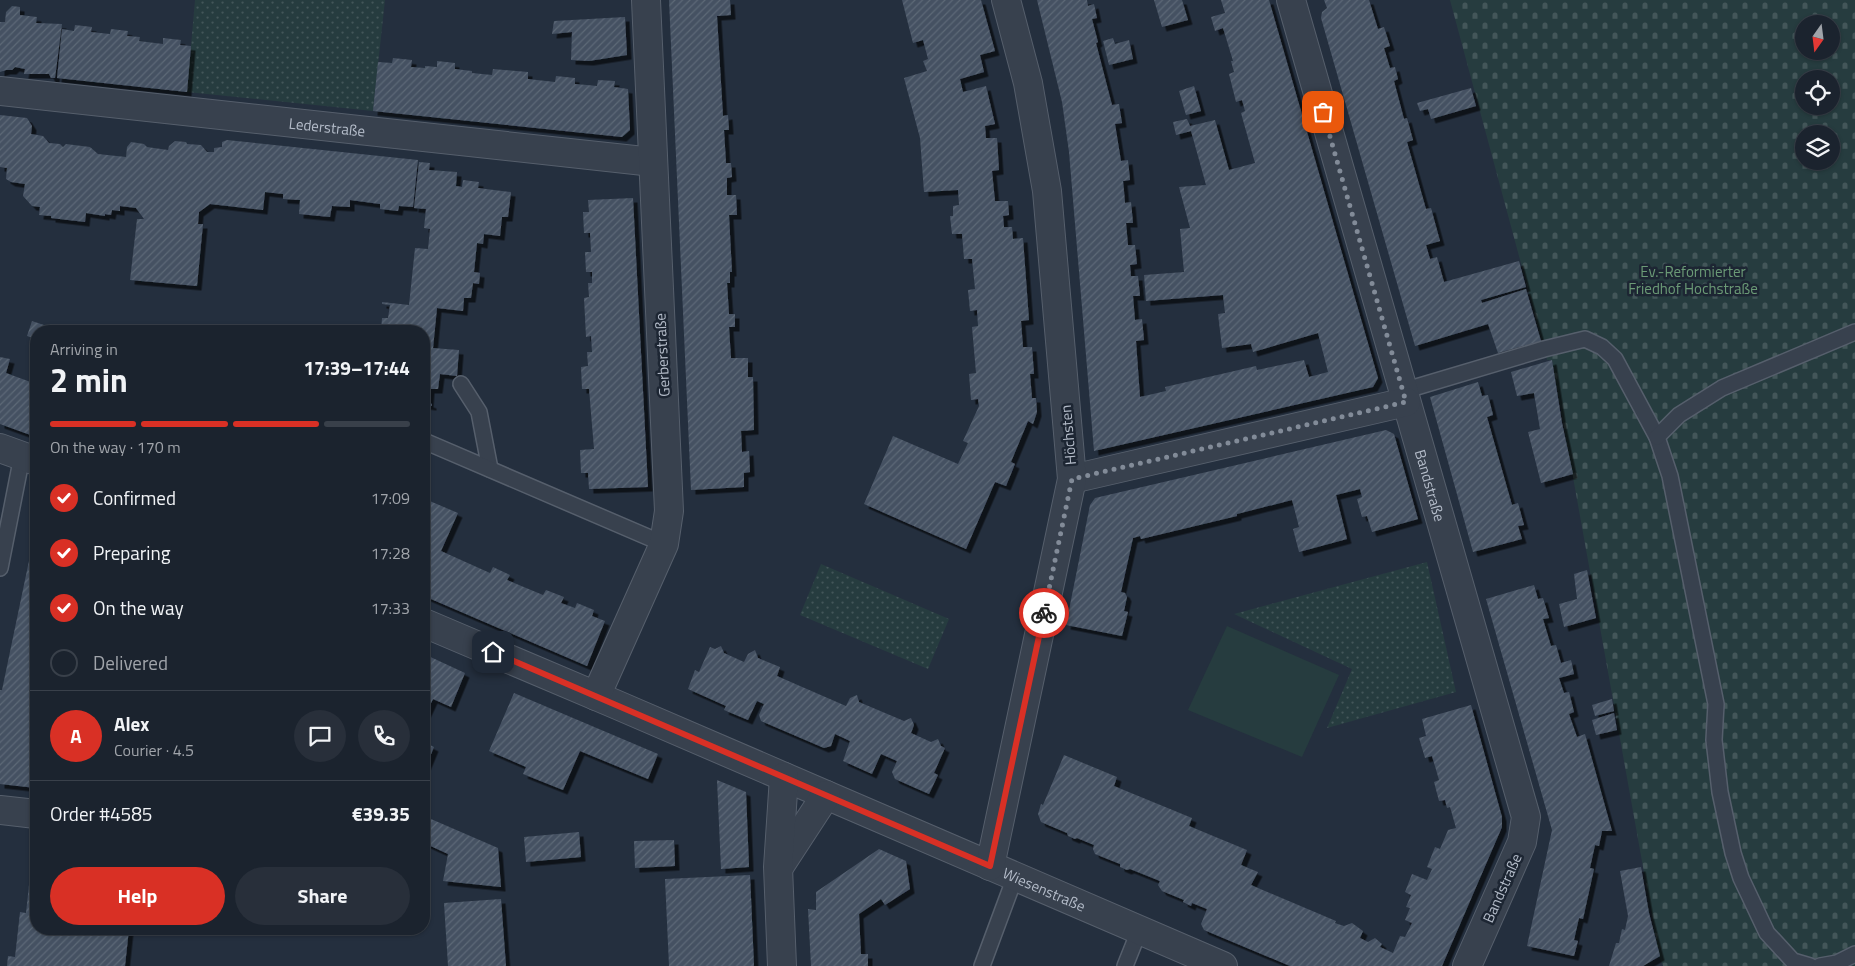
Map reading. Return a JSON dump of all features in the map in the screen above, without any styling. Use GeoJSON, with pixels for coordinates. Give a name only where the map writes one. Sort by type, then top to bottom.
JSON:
{"type":"FeatureCollection","features":[{"type":"Feature","properties":{"kind":"street","name":"Gerberstraße"},"geometry":{"type":"LineString","coordinates":[[596,696],[664,544],[669,512],[646,0]]}},
{"type":"Feature","properties":{"kind":"street","name":"Höchsten"},"geometry":{"type":"LineString","coordinates":[[990,866],[1072,479],[1047,191],[1028,83],[1006,0]]}},
{"type":"Feature","properties":{"kind":"street","name":"Bandstraße"},"geometry":{"type":"LineString","coordinates":[[1291,0],[1526,817],[1522,842],[1467,966]]}},
{"type":"Feature","properties":{"kind":"street","name":"Lederstraße"},"geometry":{"type":"LineString","coordinates":[[0,91],[653,162]]}},
{"type":"Feature","properties":{"kind":"street"},"geometry":{"type":"LineString","coordinates":[[1072,479],[1404,396]]}},
{"type":"Feature","properties":{"kind":"street","name":"Wiesenstraße"},"geometry":{"type":"LineString","coordinates":[[430,626],[1223,966]]}},
{"type":"Feature","properties":{"kind":"street"},"geometry":{"type":"LineString","coordinates":[[782,966],[778,867],[784,777]]}},
{"type":"Feature","properties":{"kind":"street"},"geometry":{"type":"LineString","coordinates":[[778,867],[826,795]]}},
{"type":"Feature","properties":{"kind":"street"},"geometry":{"type":"LineString","coordinates":[[0,810],[30,813]]}},
{"type":"Feature","properties":{"kind":"lane"},"geometry":{"type":"LineString","coordinates":[[1657,437],[1679,414],[1722,388],[1855,332]]}},
{"type":"Feature","properties":{"kind":"lane"},"geometry":{"type":"LineString","coordinates":[[1404,396],[1544,349],[1585,339],[1602,347],[1615,359],[1657,437],[1670,476],[1716,704],[1715,749],[1720,792],[1733,852],[1741,878],[1767,932],[1793,961],[1810,966]]}},
{"type":"Feature","properties":{"kind":"lane"},"geometry":{"type":"LineString","coordinates":[[461,384],[479,412],[490,469]]}},
{"type":"Feature","properties":{"kind":"lane"},"geometry":{"type":"LineString","coordinates":[[430,443],[664,544]]}},
{"type":"Feature","properties":{"kind":"lane"},"geometry":{"type":"LineString","coordinates":[[0,568],[19,455]]}},
{"type":"Feature","properties":{"kind":"lane"},"geometry":{"type":"LineString","coordinates":[[982,966],[1015,877]]}},
{"type":"Feature","properties":{"kind":"lane"},"geometry":{"type":"LineString","coordinates":[[1125,966],[1139,931]]}},
{"type":"Feature","properties":{"kind":"lane"},"geometry":{"type":"LineString","coordinates":[[1820,966],[1837,963],[1855,954]]}},
{"type":"Feature","properties":{"kind":"green space"},"geometry":{"type":"Polygon","coordinates":[[[195,0],[385,0],[373,111],[187,92],[195,0]]]}},
{"type":"Feature","properties":{"kind":"green space","name":"Ev.-Reformierter Friedhof Hochstraße"},"geometry":{"type":"Polygon","coordinates":[[[1450,0],[1855,0],[1855,966],[1663,966],[1659,956],[1552,360],[1547,360],[1450,0]]]}},
{"type":"Feature","properties":{"kind":"green space"},"geometry":{"type":"Polygon","coordinates":[[[1427,562],[1456,692],[1327,728],[1352,669],[1234,614],[1427,562]]]}},
{"type":"Feature","properties":{"kind":"green space"},"geometry":{"type":"Polygon","coordinates":[[[821,564],[949,619],[928,669],[800,615],[821,564]]]}},
{"type":"Feature","properties":{"kind":"green space"},"geometry":{"type":"Polygon","coordinates":[[[1227,626],[1339,675],[1302,757],[1188,710],[1227,626]]]}},
{"type":"Feature","properties":{"kind":"building"},"geometry":{"type":"Polygon","coordinates":[[[669,0],[730,0],[731,15],[717,16],[723,116],[728,115],[729,130],[724,130],[726,163],[731,163],[732,177],[727,178],[727,195],[736,195],[737,215],[729,215],[732,272],[730,272],[730,283],[727,283],[729,314],[735,314],[735,327],[729,327],[731,358],[748,358],[748,377],[753,377],[754,430],[741,431],[742,452],[749,451],[750,472],[744,473],[744,487],[691,490],[669,0]]]}},
{"type":"Feature","properties":{"kind":"building"},"geometry":{"type":"Polygon","coordinates":[[[902,0],[981,0],[995,51],[980,55],[984,72],[960,79],[963,92],[986,86],[995,124],[985,126],[986,138],[997,138],[999,170],[992,171],[995,201],[1008,201],[1009,215],[1003,216],[1004,227],[1012,227],[1013,239],[1023,238],[1029,320],[1021,321],[1023,347],[1032,347],[1034,374],[1030,374],[1032,398],[1036,398],[1037,412],[1033,424],[1028,421],[1011,462],[1015,464],[1006,486],[995,482],[966,549],[864,504],[893,436],[958,464],[968,443],[963,441],[979,406],[978,399],[971,400],[969,374],[976,373],[972,327],[978,326],[977,310],[970,311],[968,290],[975,289],[972,259],[964,259],[962,234],[952,234],[950,216],[953,216],[953,206],[959,205],[958,190],[924,192],[920,138],[904,78],[927,71],[923,61],[928,59],[923,40],[913,43],[902,0]]]}},
{"type":"Feature","properties":{"kind":"building"},"geometry":{"type":"Polygon","coordinates":[[[1037,0],[1087,0],[1088,6],[1094,4],[1097,18],[1092,19],[1098,42],[1096,43],[1112,105],[1119,104],[1122,123],[1115,124],[1121,161],[1128,160],[1130,180],[1123,181],[1125,203],[1131,202],[1133,223],[1126,223],[1128,245],[1135,245],[1137,264],[1130,265],[1131,276],[1138,276],[1140,296],[1133,296],[1135,320],[1142,319],[1144,340],[1136,341],[1140,397],[1166,391],[1165,387],[1256,366],[1257,370],[1304,360],[1309,377],[1328,372],[1318,333],[1253,352],[1251,344],[1222,348],[1218,314],[1225,313],[1223,295],[1146,301],[1144,275],[1184,272],[1180,229],[1190,228],[1179,187],[1206,185],[1191,131],[1176,135],[1173,122],[1187,119],[1190,126],[1215,120],[1229,170],[1255,163],[1241,113],[1245,111],[1242,100],[1236,102],[1229,74],[1234,72],[1231,61],[1233,61],[1223,28],[1215,31],[1211,17],[1225,13],[1221,0],[1269,0],[1378,378],[1373,387],[1094,451],[1069,152],[1062,102],[1037,0]]]}},
{"type":"Feature","properties":{"kind":"building"},"geometry":{"type":"Polygon","coordinates":[[[1154,0],[1182,0],[1188,20],[1162,27],[1154,0]]]}},
{"type":"Feature","properties":{"kind":"building"},"geometry":{"type":"Polygon","coordinates":[[[1324,0],[1369,0],[1378,29],[1384,27],[1390,46],[1384,48],[1390,68],[1395,67],[1398,79],[1394,81],[1404,119],[1407,118],[1413,140],[1407,142],[1426,209],[1431,208],[1440,241],[1426,245],[1430,259],[1437,257],[1444,282],[1519,261],[1526,287],[1481,300],[1482,303],[1526,289],[1541,341],[1498,353],[1488,324],[1415,346],[1321,18],[1322,12],[1327,8],[1324,0]]]}},
{"type":"Feature","properties":{"kind":"building"},"geometry":{"type":"Polygon","coordinates":[[[12,6],[20,7],[20,15],[37,17],[36,23],[62,24],[55,78],[51,78],[49,74],[24,74],[25,69],[15,67],[12,70],[0,72],[0,22],[5,22],[6,12],[12,6]]]}},
{"type":"Feature","properties":{"kind":"building"},"geometry":{"type":"Polygon","coordinates":[[[625,17],[627,55],[589,61],[571,60],[572,32],[552,34],[554,21],[625,17]]]}},
{"type":"Feature","properties":{"kind":"building"},"geometry":{"type":"Polygon","coordinates":[[[75,25],[92,27],[91,32],[110,34],[111,29],[128,31],[127,36],[140,37],[139,41],[163,44],[163,38],[181,40],[180,45],[191,46],[187,92],[57,78],[62,29],[74,31],[75,25]]]}},
{"type":"Feature","properties":{"kind":"building"},"geometry":{"type":"Polygon","coordinates":[[[1113,38],[1115,44],[1129,40],[1133,59],[1109,65],[1103,41],[1113,38]]]}},
{"type":"Feature","properties":{"kind":"building"},"geometry":{"type":"Polygon","coordinates":[[[393,58],[412,60],[411,67],[437,67],[437,61],[455,63],[455,69],[472,71],[472,73],[492,75],[493,69],[528,72],[528,79],[555,82],[556,76],[575,78],[575,84],[597,86],[598,80],[615,81],[614,87],[628,89],[630,130],[622,137],[373,111],[378,62],[392,63],[393,58]]]}},
{"type":"Feature","properties":{"kind":"building"},"geometry":{"type":"Polygon","coordinates":[[[1194,86],[1201,111],[1186,115],[1179,91],[1194,86]]]}},
{"type":"Feature","properties":{"kind":"building"},"geometry":{"type":"Polygon","coordinates":[[[1471,88],[1476,106],[1431,119],[1428,109],[1420,111],[1417,103],[1471,88]]]}},
{"type":"Feature","properties":{"kind":"building"},"geometry":{"type":"Polygon","coordinates":[[[0,115],[27,118],[32,126],[31,134],[43,136],[49,143],[60,144],[63,147],[66,144],[90,147],[98,154],[126,157],[127,147],[131,142],[144,144],[147,147],[168,150],[169,146],[175,141],[201,145],[207,152],[214,152],[214,148],[222,147],[222,142],[227,140],[418,160],[413,207],[399,206],[398,211],[380,209],[380,204],[350,200],[350,207],[332,206],[330,217],[299,214],[300,200],[283,199],[283,194],[265,192],[263,210],[210,204],[199,212],[198,224],[203,224],[197,286],[130,280],[137,219],[144,219],[136,208],[120,206],[120,211],[112,210],[111,215],[105,214],[105,216],[86,213],[85,222],[39,215],[40,207],[32,206],[23,196],[25,184],[11,182],[6,179],[7,168],[0,167],[0,115]]]}},
{"type":"Feature","properties":{"kind":"building"},"geometry":{"type":"Polygon","coordinates":[[[419,162],[430,163],[429,170],[457,172],[456,186],[462,187],[463,180],[479,182],[478,188],[511,192],[508,217],[502,217],[500,236],[484,234],[483,244],[477,243],[474,272],[480,273],[479,284],[473,283],[471,298],[464,298],[463,311],[437,308],[433,348],[459,350],[457,376],[440,374],[438,389],[430,389],[430,325],[381,325],[382,318],[388,318],[390,305],[382,304],[382,302],[409,305],[415,248],[428,249],[430,229],[424,228],[426,209],[414,208],[419,162]]]}},
{"type":"Feature","properties":{"kind":"building"},"geometry":{"type":"Polygon","coordinates":[[[633,198],[648,487],[589,489],[588,473],[581,473],[580,450],[594,449],[589,389],[582,389],[581,367],[588,366],[587,352],[592,352],[591,336],[586,337],[584,298],[589,297],[588,283],[592,283],[592,272],[586,272],[585,252],[591,252],[590,233],[584,233],[583,212],[589,212],[588,200],[633,198]]]}},
{"type":"Feature","properties":{"kind":"building"},"geometry":{"type":"Polygon","coordinates":[[[32,321],[44,325],[31,325],[32,321]]]}},
{"type":"Feature","properties":{"kind":"building"},"geometry":{"type":"Polygon","coordinates":[[[0,357],[10,359],[6,373],[30,382],[30,435],[0,424],[0,357]]]}},
{"type":"Feature","properties":{"kind":"building"},"geometry":{"type":"Polygon","coordinates":[[[1552,360],[1562,423],[1573,474],[1541,483],[1528,432],[1540,429],[1534,393],[1517,396],[1511,372],[1552,360]]]}},
{"type":"Feature","properties":{"kind":"building"},"geometry":{"type":"Polygon","coordinates":[[[1478,382],[1482,396],[1488,395],[1493,415],[1487,417],[1512,505],[1518,503],[1524,525],[1518,526],[1522,539],[1473,552],[1430,397],[1478,382]]]}},
{"type":"Feature","properties":{"kind":"building"},"geometry":{"type":"Polygon","coordinates":[[[1386,430],[1394,434],[1418,519],[1372,532],[1367,516],[1362,517],[1357,499],[1362,497],[1360,489],[1336,495],[1347,539],[1299,552],[1293,529],[1299,527],[1292,500],[1237,514],[1237,516],[1141,539],[1140,536],[1133,538],[1121,592],[1125,593],[1127,597],[1124,611],[1128,612],[1122,636],[1066,625],[1090,505],[1095,498],[1386,430]]]}},
{"type":"Feature","properties":{"kind":"building"},"geometry":{"type":"Polygon","coordinates":[[[430,501],[458,513],[441,551],[490,573],[493,567],[510,575],[507,580],[543,595],[546,590],[564,597],[561,603],[575,608],[577,603],[594,610],[592,616],[605,621],[587,666],[430,599],[430,501]]]}},
{"type":"Feature","properties":{"kind":"building"},"geometry":{"type":"Polygon","coordinates":[[[30,556],[30,787],[0,784],[0,690],[2,690],[30,556]]]}},
{"type":"Feature","properties":{"kind":"building"},"geometry":{"type":"Polygon","coordinates":[[[1587,570],[1596,618],[1564,627],[1559,604],[1577,599],[1574,574],[1587,570]]]}},
{"type":"Feature","properties":{"kind":"building"},"geometry":{"type":"Polygon","coordinates":[[[1534,585],[1538,599],[1543,598],[1549,618],[1543,619],[1551,646],[1556,645],[1561,663],[1571,660],[1574,674],[1559,678],[1564,693],[1569,692],[1574,712],[1569,714],[1577,737],[1585,734],[1612,831],[1602,831],[1599,846],[1595,845],[1590,868],[1594,869],[1583,919],[1579,918],[1574,940],[1578,941],[1574,956],[1527,946],[1552,830],[1486,599],[1534,585]]]}},
{"type":"Feature","properties":{"kind":"building"},"geometry":{"type":"Polygon","coordinates":[[[721,646],[724,653],[744,662],[748,654],[755,650],[758,658],[780,667],[777,676],[846,706],[850,698],[857,695],[859,702],[904,721],[911,718],[914,725],[911,733],[931,742],[938,739],[941,746],[945,748],[934,773],[938,775],[929,794],[895,779],[892,772],[897,761],[881,754],[872,774],[843,761],[850,741],[835,734],[831,746],[824,748],[761,721],[759,715],[764,704],[757,701],[748,720],[724,710],[726,706],[688,689],[695,670],[699,672],[710,647],[715,649],[721,646]]]}},
{"type":"Feature","properties":{"kind":"building"},"geometry":{"type":"Polygon","coordinates":[[[430,657],[465,673],[451,707],[433,699],[430,705],[430,657]]]}},
{"type":"Feature","properties":{"kind":"building"},"geometry":{"type":"Polygon","coordinates":[[[514,693],[658,754],[648,779],[580,751],[563,790],[523,774],[526,767],[489,751],[514,693]]]}},
{"type":"Feature","properties":{"kind":"building"},"geometry":{"type":"Polygon","coordinates":[[[1612,699],[1614,711],[1595,716],[1592,705],[1612,699]]]}},
{"type":"Feature","properties":{"kind":"building"},"geometry":{"type":"Polygon","coordinates":[[[1471,705],[1502,817],[1502,827],[1442,966],[1290,966],[1204,930],[1201,924],[1207,909],[1192,903],[1191,906],[1183,902],[1184,900],[1162,891],[1158,885],[1160,881],[1130,869],[1127,870],[1120,867],[1120,864],[1095,854],[1094,845],[1068,836],[1067,833],[1041,822],[1038,814],[1064,755],[1117,777],[1114,786],[1192,818],[1189,826],[1247,850],[1241,865],[1258,872],[1251,885],[1336,921],[1335,923],[1344,926],[1352,923],[1363,931],[1360,938],[1368,942],[1375,938],[1382,944],[1380,947],[1393,953],[1400,936],[1405,937],[1412,923],[1405,920],[1410,908],[1406,907],[1411,895],[1405,892],[1412,874],[1427,880],[1432,869],[1427,867],[1435,847],[1440,849],[1448,830],[1456,828],[1450,807],[1447,808],[1445,800],[1439,801],[1434,782],[1439,780],[1432,756],[1425,758],[1419,738],[1426,736],[1422,719],[1471,705]]]}},
{"type":"Feature","properties":{"kind":"building"},"geometry":{"type":"Polygon","coordinates":[[[1614,713],[1617,730],[1596,735],[1592,720],[1614,713]]]}},
{"type":"Feature","properties":{"kind":"building"},"geometry":{"type":"Polygon","coordinates":[[[430,745],[434,747],[430,757],[430,745]]]}},
{"type":"Feature","properties":{"kind":"building"},"geometry":{"type":"Polygon","coordinates":[[[717,780],[746,792],[749,867],[721,869],[717,780]]]}},
{"type":"Feature","properties":{"kind":"building"},"geometry":{"type":"Polygon","coordinates":[[[430,819],[498,848],[501,887],[443,881],[448,854],[430,846],[430,819]]]}},
{"type":"Feature","properties":{"kind":"building"},"geometry":{"type":"Polygon","coordinates":[[[579,832],[581,857],[526,862],[524,837],[579,832]]]}},
{"type":"Feature","properties":{"kind":"building"},"geometry":{"type":"Polygon","coordinates":[[[674,840],[675,866],[635,868],[634,841],[674,840]]]}},
{"type":"Feature","properties":{"kind":"building"},"geometry":{"type":"Polygon","coordinates":[[[879,849],[906,861],[910,889],[885,905],[881,899],[859,914],[861,954],[868,954],[868,966],[811,966],[808,909],[816,910],[816,892],[879,849]]]}},
{"type":"Feature","properties":{"kind":"building"},"geometry":{"type":"Polygon","coordinates":[[[1641,867],[1649,913],[1660,956],[1643,966],[1609,966],[1616,943],[1619,943],[1622,929],[1625,930],[1628,916],[1620,871],[1641,867]]]}},
{"type":"Feature","properties":{"kind":"building"},"geometry":{"type":"Polygon","coordinates":[[[750,875],[754,966],[669,966],[665,879],[750,875]]]}},
{"type":"Feature","properties":{"kind":"building"},"geometry":{"type":"Polygon","coordinates":[[[30,876],[30,935],[128,935],[125,966],[7,966],[8,956],[15,957],[20,912],[26,913],[30,876]]]}},
{"type":"Feature","properties":{"kind":"building"},"geometry":{"type":"Polygon","coordinates":[[[501,899],[506,966],[448,966],[444,903],[501,899]]]}},
{"type":"Feature","properties":{"kind":"way so far"},"geometry":{"type":"LineString","coordinates":[[1044,613],[1072,479],[1406,402],[1323,112]]}},
{"type":"Feature","properties":{"kind":"route"},"geometry":{"type":"LineString","coordinates":[[493,652],[990,866],[1044,613]]}}]}
